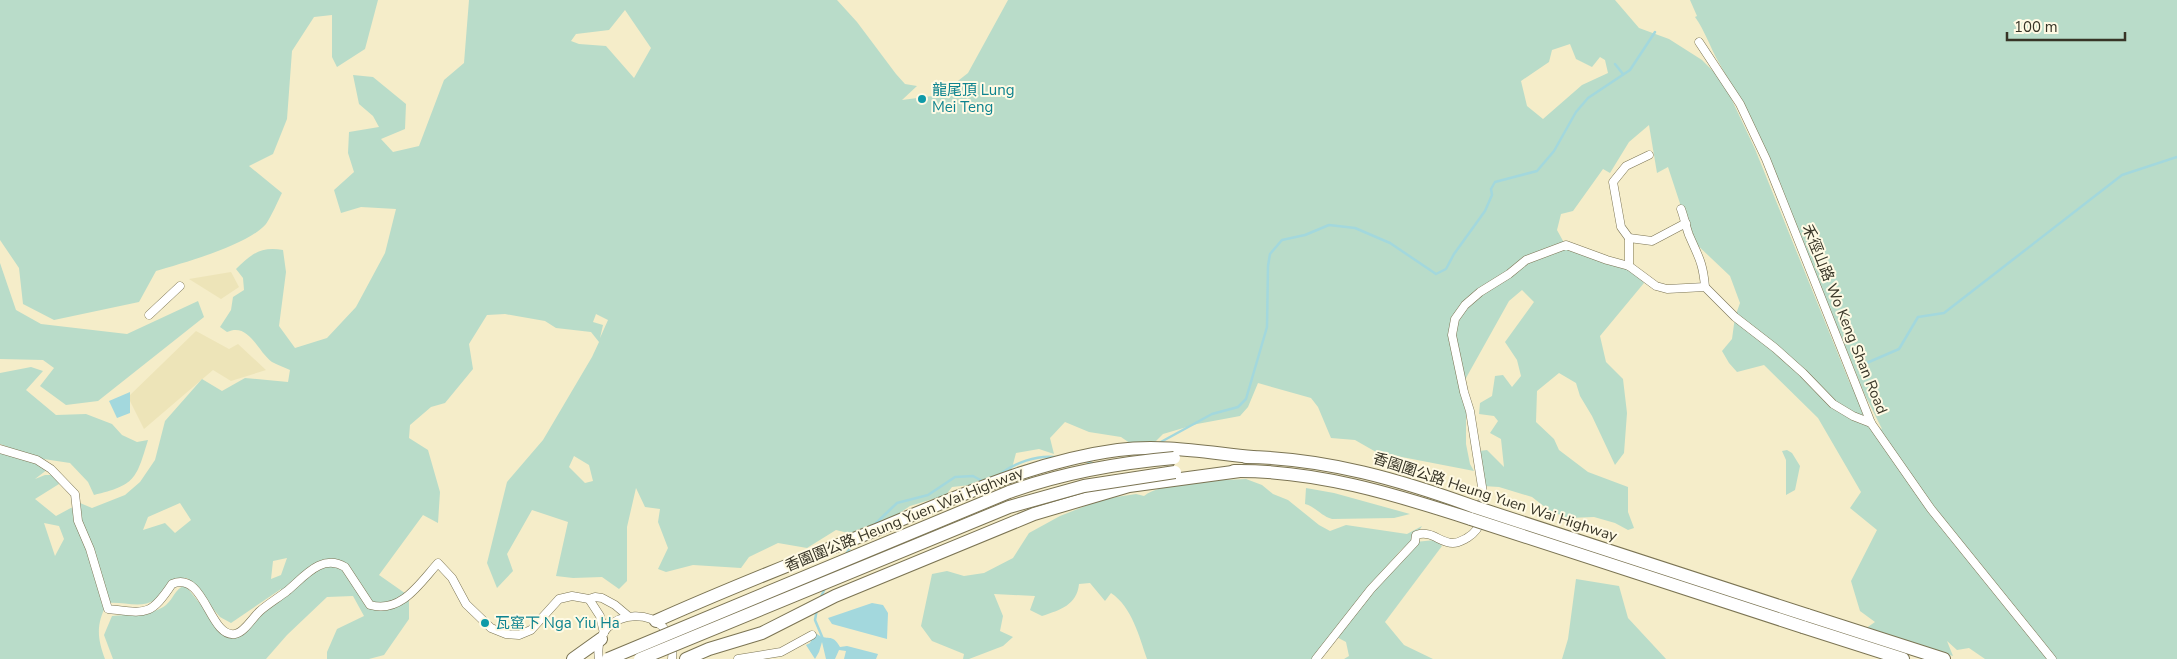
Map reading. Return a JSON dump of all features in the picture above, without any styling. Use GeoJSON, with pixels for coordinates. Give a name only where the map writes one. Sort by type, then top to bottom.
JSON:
{"type":"FeatureCollection","features":[{"type":"Feature","properties":{"kind":"highway"},"geometry":{"type":"LineString","coordinates":[[656,621],[709,597],[1026,470],[1118,450],[1173,453]]}},
{"type":"Feature","properties":{"kind":"highway","name":"香園圍公路 Heung Yuen Wai Highway"},"geometry":{"type":"LineString","coordinates":[[608,659],[1009,492],[1042,481],[1088,470],[1173,453],[1306,462],[1358,471],[1424,489],[1473,512]]}},
{"type":"Feature","properties":{"kind":"highway","name":"香園圍公路 Heung Yuen Wai Highway"},"geometry":{"type":"LineString","coordinates":[[640,659],[1009,507],[1084,486],[1176,475],[1240,470],[1307,476],[1344,482],[1473,512],[1805,621],[1944,659]]}},
{"type":"Feature","properties":{"kind":"highway"},"geometry":{"type":"LineString","coordinates":[[686,659],[762,633],[818,603],[1034,514],[1129,486],[1176,475]]}},
{"type":"Feature","properties":{"kind":"highway","name":"香園圍公路 Heung Yuen Wai Highway"},"geometry":{"type":"LineString","coordinates":[[1805,621],[1903,659]]}},
{"type":"Feature","properties":{"kind":"highway"},"geometry":{"type":"LineString","coordinates":[[573,659],[602,636]]}},
{"type":"Feature","properties":{"kind":"street","name":"禾徑山路 Wo Keng Shan Road"},"geometry":{"type":"LineString","coordinates":[[1699,42],[1740,104],[1766,159],[1872,423],[1930,509],[2052,659]]}},
{"type":"Feature","properties":{"kind":"street"},"geometry":{"type":"LineString","coordinates":[[1628,266],[1629,238],[1621,227],[1613,182],[1626,166],[1649,155]]}},
{"type":"Feature","properties":{"kind":"street"},"geometry":{"type":"LineString","coordinates":[[1681,209],[1689,235],[1698,251],[1704,271],[1705,287],[1735,317],[1776,348],[1833,404],[1853,416],[1872,423]]}},
{"type":"Feature","properties":{"kind":"street"},"geometry":{"type":"LineString","coordinates":[[1629,238],[1652,241],[1686,223]]}},
{"type":"Feature","properties":{"kind":"street"},"geometry":{"type":"LineString","coordinates":[[1316,659],[1371,589],[1415,542],[1416,535],[1431,534],[1452,543],[1461,541],[1473,534],[1480,526],[1484,506],[1483,493],[1470,411],[1452,335],[1455,319],[1465,305],[1526,260],[1566,244],[1628,266],[1656,286],[1666,289],[1705,287]]}},
{"type":"Feature","properties":{"kind":"street"},"geometry":{"type":"LineString","coordinates":[[150,315],[180,286]]}},
{"type":"Feature","properties":{"kind":"street"},"geometry":{"type":"LineString","coordinates":[[0,449],[37,460],[51,469],[75,494],[78,522],[93,557],[108,609],[136,612],[147,611],[155,607],[172,584],[185,582],[200,596],[220,626],[229,633],[234,634],[240,632],[261,610],[316,567],[331,562],[345,567],[370,605],[379,608],[390,607],[402,602],[438,563],[452,578],[466,604],[491,628],[506,634],[519,635],[531,630],[560,600],[572,596],[589,599],[595,596],[608,600],[628,616]]}},
{"type":"Feature","properties":{"kind":"street"},"geometry":{"type":"LineString","coordinates":[[589,599],[600,616],[602,636],[599,659]]}},
{"type":"Feature","properties":{"kind":"street"},"geometry":{"type":"LineString","coordinates":[[602,636],[610,625],[628,616],[647,617],[656,621],[670,638],[672,659]]}},
{"type":"Feature","properties":{"kind":"street"},"geometry":{"type":"LineString","coordinates":[[738,659],[781,652],[812,635]]}},
{"type":"Feature","properties":{"kind":"shaded area"},"geometry":{"type":"Polygon","coordinates":[[[231,272],[239,287],[221,299],[189,279],[231,272]]]}},
{"type":"Feature","properties":{"kind":"shaded area"},"geometry":{"type":"Polygon","coordinates":[[[196,331],[229,349],[238,344],[266,370],[231,381],[213,370],[144,429],[128,397],[196,331]]]}},
{"type":"Feature","properties":{"kind":"green space"},"geometry":{"type":"Polygon","coordinates":[[[0,0],[378,0],[365,49],[337,67],[332,57],[332,15],[314,17],[292,51],[287,119],[273,154],[249,166],[282,193],[266,224],[257,232],[230,246],[156,271],[139,302],[54,320],[23,304],[19,268],[0,240],[0,0]]]}},
{"type":"Feature","properties":{"kind":"green space"},"geometry":{"type":"Polygon","coordinates":[[[469,0],[837,0],[857,22],[905,84],[917,86],[902,100],[940,95],[968,73],[1008,0],[1615,0],[1639,28],[1669,39],[1702,60],[1717,75],[1731,98],[1755,149],[1849,381],[1871,423],[1882,429],[1864,393],[1764,146],[1695,17],[1697,16],[1690,0],[2177,0],[2177,659],[1985,659],[1969,648],[1957,650],[1947,641],[1953,656],[1865,629],[1875,622],[1860,611],[1851,581],[1877,530],[1850,508],[1861,492],[1818,418],[1764,365],[1737,372],[1722,351],[1732,339],[1735,317],[1740,303],[1730,276],[1692,240],[1668,167],[1657,173],[1649,125],[1629,142],[1610,173],[1603,169],[1573,211],[1561,214],[1557,230],[1568,250],[1635,272],[1644,283],[1600,336],[1606,362],[1623,379],[1627,413],[1624,453],[1615,465],[1592,416],[1580,396],[1576,383],[1559,373],[1537,391],[1536,422],[1554,439],[1559,450],[1588,472],[1628,487],[1628,512],[1634,528],[1628,530],[1615,523],[1594,517],[1568,518],[1550,511],[1532,497],[1499,487],[1483,486],[1479,451],[1487,450],[1504,467],[1501,439],[1490,433],[1498,421],[1494,416],[1479,414],[1480,403],[1492,396],[1495,376],[1503,375],[1512,387],[1521,376],[1517,360],[1505,342],[1534,302],[1522,290],[1509,301],[1466,378],[1466,444],[1470,464],[1474,471],[1376,452],[1355,440],[1331,438],[1318,407],[1311,398],[1258,383],[1248,407],[1240,416],[1197,424],[1163,434],[1142,455],[1140,450],[1121,437],[1089,432],[1065,422],[1050,438],[1054,454],[1039,449],[1016,453],[1011,472],[970,485],[952,487],[946,495],[910,506],[857,542],[848,533],[836,530],[807,548],[778,543],[749,557],[741,568],[693,565],[666,572],[658,569],[668,548],[658,522],[660,509],[645,507],[636,488],[627,527],[627,581],[619,589],[602,577],[573,578],[556,576],[568,522],[532,510],[507,554],[513,571],[497,588],[487,563],[507,482],[543,440],[599,342],[591,332],[556,328],[545,321],[505,314],[487,315],[469,344],[473,369],[445,403],[431,407],[410,425],[409,438],[428,450],[440,492],[438,523],[423,515],[379,575],[409,596],[409,619],[384,655],[369,659],[327,659],[327,652],[337,629],[364,616],[353,596],[327,597],[287,635],[266,659],[113,659],[104,635],[112,616],[147,613],[160,609],[185,585],[227,637],[234,637],[281,593],[281,589],[231,623],[220,617],[187,578],[175,579],[158,598],[150,603],[107,603],[99,625],[100,644],[105,659],[0,659],[0,450],[27,458],[48,469],[35,479],[45,475],[54,475],[59,484],[35,499],[56,516],[80,503],[92,508],[125,495],[140,482],[155,460],[165,421],[202,379],[222,391],[245,378],[288,382],[290,370],[272,362],[247,334],[235,330],[227,332],[220,327],[231,310],[233,297],[244,290],[243,278],[236,269],[257,252],[268,249],[283,250],[286,272],[279,326],[295,348],[327,338],[356,307],[385,253],[396,209],[361,207],[341,213],[334,190],[354,172],[348,153],[349,132],[379,127],[373,116],[359,104],[353,75],[373,77],[406,104],[405,129],[381,139],[393,152],[419,146],[444,80],[464,63],[469,0]],[[625,10],[609,30],[576,34],[571,41],[579,44],[606,46],[634,78],[651,48],[625,10]],[[1570,44],[1552,50],[1549,62],[1521,81],[1527,106],[1543,119],[1582,85],[1608,73],[1605,60],[1600,57],[1592,67],[1576,59],[1570,44]],[[596,314],[593,322],[603,325],[600,338],[608,320],[596,314]],[[574,456],[569,467],[585,483],[593,481],[589,465],[574,456]],[[180,503],[148,517],[143,530],[165,523],[175,533],[191,520],[180,503]],[[44,523],[55,556],[64,539],[59,526],[44,523]],[[287,558],[273,561],[271,579],[281,575],[287,558]]]}},
{"type":"Feature","properties":{"kind":"green space"},"geometry":{"type":"Polygon","coordinates":[[[0,263],[16,310],[41,324],[127,334],[198,301],[204,317],[98,401],[66,405],[40,386],[54,368],[43,360],[0,359],[0,263]]]}},
{"type":"Feature","properties":{"kind":"green space"},"geometry":{"type":"Polygon","coordinates":[[[31,367],[43,371],[26,390],[56,415],[86,414],[112,424],[122,435],[137,442],[148,440],[140,464],[132,479],[118,488],[94,495],[88,482],[70,463],[37,458],[0,444],[0,373],[31,367]]]}},
{"type":"Feature","properties":{"kind":"green space"},"geometry":{"type":"Polygon","coordinates":[[[1787,450],[1792,453],[1800,466],[1795,490],[1786,495],[1786,460],[1782,451],[1787,450]]]}},
{"type":"Feature","properties":{"kind":"green space"},"geometry":{"type":"Polygon","coordinates":[[[1246,479],[1262,485],[1273,494],[1288,500],[1319,525],[1330,531],[1346,525],[1407,534],[1422,526],[1414,539],[1400,551],[1339,624],[1415,542],[1435,540],[1442,546],[1385,622],[1404,645],[1433,659],[1344,659],[1349,656],[1346,642],[1333,635],[1313,659],[1147,659],[1138,632],[1124,606],[1111,593],[1105,601],[1090,583],[1079,584],[1078,591],[1071,602],[1061,609],[1042,616],[1030,610],[1035,596],[994,594],[1003,616],[1000,631],[1013,637],[1003,646],[969,659],[963,659],[964,654],[932,641],[921,626],[932,574],[947,571],[964,576],[984,573],[1013,558],[1029,533],[1060,516],[1103,499],[1136,494],[1144,496],[1164,487],[1178,484],[1246,479]]]}},
{"type":"Feature","properties":{"kind":"green space"},"geometry":{"type":"Polygon","coordinates":[[[1306,488],[1334,493],[1410,514],[1394,518],[1332,519],[1305,504],[1306,488]]]}},
{"type":"Feature","properties":{"kind":"green space"},"geometry":{"type":"Polygon","coordinates":[[[1576,579],[1619,586],[1628,618],[1666,659],[1562,659],[1568,639],[1576,579]]]}},
{"type":"Feature","properties":{"kind":"water"},"geometry":{"type":"Polygon","coordinates":[[[130,392],[130,413],[117,418],[109,401],[130,392]]]}},
{"type":"Feature","properties":{"kind":"water"},"geometry":{"type":"Polygon","coordinates":[[[872,603],[883,605],[888,613],[887,639],[832,624],[828,618],[872,603]]]}},
{"type":"Feature","properties":{"kind":"water"},"geometry":{"type":"Polygon","coordinates":[[[817,634],[832,638],[840,647],[847,646],[878,654],[876,659],[844,659],[846,651],[839,650],[835,659],[826,659],[822,642],[815,659],[806,645],[817,634]]]}},
{"type":"Feature","properties":{"kind":"waterway"},"geometry":{"type":"LineString","coordinates":[[1159,443],[1212,414],[1238,407],[1246,399],[1267,327],[1268,266],[1270,254],[1282,240],[1305,235],[1329,225],[1355,228],[1390,243],[1436,274],[1446,269],[1454,254],[1485,211],[1495,182],[1537,171],[1554,151],[1576,112],[1588,98],[1630,70],[1655,32]]}},
{"type":"Feature","properties":{"kind":"waterway"},"geometry":{"type":"LineString","coordinates":[[1615,64],[1623,74]]}},
{"type":"Feature","properties":{"kind":"waterway"},"geometry":{"type":"LineString","coordinates":[[1862,365],[1899,349],[1918,317],[1944,313],[2122,175],[2177,157]]}},
{"type":"Feature","properties":{"kind":"waterway"},"geometry":{"type":"LineString","coordinates":[[1000,474],[1012,466],[1026,461],[1040,457],[1055,457]]}},
{"type":"Feature","properties":{"kind":"waterway"},"geometry":{"type":"LineString","coordinates":[[1086,461],[1097,465]]}},
{"type":"Feature","properties":{"kind":"waterway"},"geometry":{"type":"LineString","coordinates":[[875,524],[897,503],[928,495],[955,477],[973,476],[984,482]]}},
{"type":"Feature","properties":{"kind":"waterway"},"geometry":{"type":"LineString","coordinates":[[846,554],[853,544]]}},
{"type":"Feature","properties":{"kind":"waterway"},"geometry":{"type":"LineString","coordinates":[[820,599],[825,588]]}},
{"type":"Feature","properties":{"kind":"waterway"},"geometry":{"type":"LineString","coordinates":[[817,609],[815,620],[823,639]]}},
{"type":"Feature","properties":{"kind":"place","name":"龍尾頂 Lung Mei Teng"},"geometry":{"type":"Point","coordinates":[922,99]}},
{"type":"Feature","properties":{"kind":"place","name":"瓦窰下 Nga Yiu Ha"},"geometry":{"type":"Point","coordinates":[485,623]}}]}
